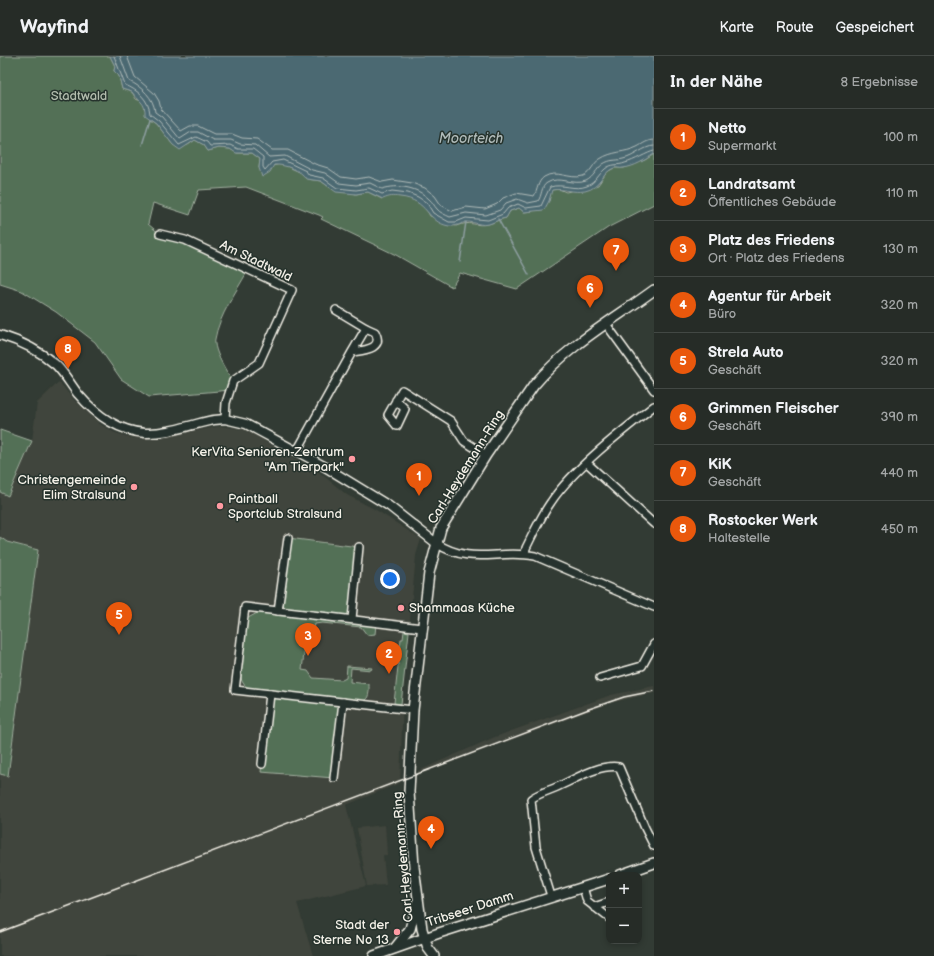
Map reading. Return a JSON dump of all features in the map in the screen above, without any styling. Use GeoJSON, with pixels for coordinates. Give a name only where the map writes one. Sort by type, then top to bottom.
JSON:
{"type":"FeatureCollection","features":[{"type":"Feature","properties":{"kind":"main road","name":"Carl-Heydemann-Ring"},"geometry":{"type":"LineString","coordinates":[[434,956],[425,938],[418,900],[409,812],[409,777],[413,710],[422,628],[429,573],[436,543],[445,522],[486,455],[534,385],[546,372],[606,324],[654,290]]}},
{"type":"Feature","properties":{"kind":"main road"},"geometry":{"type":"LineString","coordinates":[[628,872],[654,863]]}},
{"type":"Feature","properties":{"kind":"main road","name":"Tribseer Damm"},"geometry":{"type":"LineString","coordinates":[[374,956],[551,896],[606,880]]}},
{"type":"Feature","properties":{"kind":"main road"},"geometry":{"type":"LineString","coordinates":[[394,949],[405,938],[410,929],[418,900]]}},
{"type":"Feature","properties":{"kind":"street","name":"Am Stadtwald"},"geometry":{"type":"LineString","coordinates":[[160,234],[185,240],[292,290],[259,363],[233,381],[226,403],[225,419]]}},
{"type":"Feature","properties":{"kind":"street"},"geometry":{"type":"LineString","coordinates":[[336,310],[366,328],[376,332],[378,340],[376,345],[366,350],[352,352]]}},
{"type":"Feature","properties":{"kind":"street"},"geometry":{"type":"LineString","coordinates":[[606,324],[654,390]]}},
{"type":"Feature","properties":{"kind":"street"},"geometry":{"type":"LineString","coordinates":[[297,451],[366,328]]}},
{"type":"Feature","properties":{"kind":"street"},"geometry":{"type":"LineString","coordinates":[[0,335],[12,338],[42,354],[60,369],[90,406],[109,422],[122,428],[137,432],[155,432],[199,422],[225,419],[246,424],[339,475],[389,506],[436,543],[454,553],[468,556],[525,554],[545,559],[654,607]]}},
{"type":"Feature","properties":{"kind":"street"},"geometry":{"type":"LineString","coordinates":[[396,400],[402,390],[441,413],[451,420],[464,441],[486,455]]}},
{"type":"Feature","properties":{"kind":"street"},"geometry":{"type":"LineString","coordinates":[[525,554],[551,501],[567,481],[654,406]]}},
{"type":"Feature","properties":{"kind":"street"},"geometry":{"type":"LineString","coordinates":[[587,463],[653,522]]}},
{"type":"Feature","properties":{"kind":"street"},"geometry":{"type":"LineString","coordinates":[[278,611],[288,538]]}},
{"type":"Feature","properties":{"kind":"street"},"geometry":{"type":"LineString","coordinates":[[352,619],[359,547]]}},
{"type":"Feature","properties":{"kind":"street"},"geometry":{"type":"LineString","coordinates":[[413,710],[235,690],[245,607],[422,628]]}},
{"type":"Feature","properties":{"kind":"street"},"geometry":{"type":"LineString","coordinates":[[600,678],[642,666],[654,644]]}},
{"type":"Feature","properties":{"kind":"street"},"geometry":{"type":"LineString","coordinates":[[262,764],[270,694]]}},
{"type":"Feature","properties":{"kind":"street"},"geometry":{"type":"LineString","coordinates":[[334,778],[343,702]]}},
{"type":"Feature","properties":{"kind":"street"},"geometry":{"type":"LineString","coordinates":[[551,896],[536,847],[530,799],[538,794],[558,787],[576,777],[612,766],[620,767],[644,828],[654,846]]}},
{"type":"Feature","properties":{"kind":"street"},"geometry":{"type":"LineString","coordinates":[[583,887],[587,901],[606,916]]}},
{"type":"Feature","properties":{"kind":"street"},"geometry":{"type":"LineString","coordinates":[[594,907],[606,903]]}},
{"type":"Feature","properties":{"kind":"shaded area"},"geometry":{"type":"Polygon","coordinates":[[[59,382],[74,400],[100,424],[113,432],[128,437],[152,439],[221,426],[244,429],[320,473],[347,495],[376,510],[421,539],[416,555],[403,696],[400,783],[346,805],[366,886],[297,903],[313,956],[0,956],[0,774],[9,776],[38,550],[7,542],[0,536],[0,492],[8,495],[32,441],[37,403],[59,382]]]}},
{"type":"Feature","properties":{"kind":"shaded area"},"geometry":{"type":"Polygon","coordinates":[[[654,686],[654,693],[614,702],[417,775],[418,771],[495,737],[611,695],[654,686]]]}},
{"type":"Feature","properties":{"kind":"shaded area"},"geometry":{"type":"Polygon","coordinates":[[[385,825],[387,855],[383,855],[386,885],[367,886],[357,828],[385,825]]]}},
{"type":"Feature","properties":{"kind":"green space","name":"Stadtwald"},"geometry":{"type":"Polygon","coordinates":[[[0,56],[110,56],[115,66],[114,71],[119,76],[122,89],[132,92],[136,99],[143,102],[150,119],[156,123],[173,145],[188,145],[195,140],[204,145],[208,151],[219,148],[230,149],[237,153],[252,153],[260,159],[259,168],[282,164],[304,174],[307,179],[321,181],[329,187],[356,194],[368,192],[382,199],[392,195],[408,197],[424,206],[430,216],[456,226],[461,224],[484,225],[506,218],[510,211],[519,208],[524,212],[533,211],[549,201],[551,190],[559,189],[566,192],[598,185],[607,172],[614,168],[624,168],[645,160],[654,154],[654,204],[609,227],[517,289],[460,273],[452,287],[396,255],[321,219],[323,217],[319,215],[246,187],[199,190],[190,215],[153,203],[148,224],[160,234],[185,240],[247,272],[224,313],[215,339],[218,355],[233,381],[231,390],[149,397],[121,379],[95,342],[56,312],[22,291],[0,284],[0,56]]]}},
{"type":"Feature","properties":{"kind":"green space"},"geometry":{"type":"Polygon","coordinates":[[[0,430],[32,441],[8,496],[0,492],[0,430]]]}},
{"type":"Feature","properties":{"kind":"green space"},"geometry":{"type":"Polygon","coordinates":[[[0,537],[7,542],[38,550],[8,776],[0,774],[0,537]]]}},
{"type":"Feature","properties":{"kind":"green space"},"geometry":{"type":"Polygon","coordinates":[[[288,538],[359,547],[352,619],[278,611],[288,538]]]}},
{"type":"Feature","properties":{"kind":"green space"},"geometry":{"type":"Polygon","coordinates":[[[259,612],[376,625],[375,634],[367,635],[361,627],[322,623],[315,624],[314,628],[307,628],[302,670],[308,671],[313,678],[342,680],[346,678],[347,666],[372,668],[371,670],[351,668],[350,682],[369,684],[368,694],[365,701],[362,702],[253,690],[246,686],[241,678],[240,671],[245,623],[248,618],[259,612]]]}},
{"type":"Feature","properties":{"kind":"green space"},"geometry":{"type":"Polygon","coordinates":[[[404,631],[409,632],[401,704],[394,703],[401,639],[403,639],[404,631]]]}},
{"type":"Feature","properties":{"kind":"green space"},"geometry":{"type":"Polygon","coordinates":[[[270,694],[343,702],[334,778],[261,772],[270,694]]]}},
{"type":"Feature","properties":{"kind":"water","name":"Moorteich"},"geometry":{"type":"Polygon","coordinates":[[[110,56],[654,56],[654,154],[631,166],[610,170],[595,187],[585,191],[552,190],[549,201],[544,210],[524,212],[519,208],[510,211],[506,218],[489,224],[483,225],[467,222],[449,226],[441,224],[417,202],[409,199],[393,196],[383,199],[368,192],[356,194],[336,192],[321,181],[306,179],[301,173],[287,167],[274,165],[270,172],[262,177],[259,168],[260,159],[252,153],[236,153],[230,149],[219,148],[208,151],[204,145],[195,140],[180,150],[173,145],[156,123],[145,115],[143,104],[132,92],[122,89],[119,76],[114,71],[115,66],[110,56]]]}},
{"type":"Feature","properties":{"kind":"waterway"},"geometry":{"type":"LineString","coordinates":[[142,145],[150,119]]}},
{"type":"Feature","properties":{"kind":"waterway"},"geometry":{"type":"LineString","coordinates":[[498,219],[529,275]]}},
{"type":"Feature","properties":{"kind":"waterway"},"geometry":{"type":"LineString","coordinates":[[460,262],[466,222]]}},
{"type":"Feature","properties":{"kind":"railway"},"geometry":{"type":"LineString","coordinates":[[0,932],[589,709],[624,697],[654,691]]}},
{"type":"Feature","properties":{"kind":"place","name":"KiK"},"geometry":{"type":"Point","coordinates":[616,271]}},
{"type":"Feature","properties":{"kind":"place","name":"Grimmen Fleischer"},"geometry":{"type":"Point","coordinates":[590,308]}},
{"type":"Feature","properties":{"kind":"place","name":"Rostocker Werk"},"geometry":{"type":"Point","coordinates":[68,369]}},
{"type":"Feature","properties":{"kind":"place","name":"KerVita Senioren-Zentrum \"Am Tierpark\""},"geometry":{"type":"Point","coordinates":[352,459]}},
{"type":"Feature","properties":{"kind":"place","name":"Christengemeinde Elim Stralsund"},"geometry":{"type":"Point","coordinates":[134,487]}},
{"type":"Feature","properties":{"kind":"place","name":"Netto"},"geometry":{"type":"Point","coordinates":[419,496]}},
{"type":"Feature","properties":{"kind":"place","name":"Paintball Sportclub Stralsund"},"geometry":{"type":"Point","coordinates":[220,506]}},
{"type":"Feature","properties":{"kind":"place","name":"Shammaas Küche"},"geometry":{"type":"Point","coordinates":[401,608]}},
{"type":"Feature","properties":{"kind":"place","name":"Strela Auto"},"geometry":{"type":"Point","coordinates":[119,635]}},
{"type":"Feature","properties":{"kind":"place","name":"Platz des Friedens"},"geometry":{"type":"Point","coordinates":[308,656]}},
{"type":"Feature","properties":{"kind":"place","name":"Landratsamt"},"geometry":{"type":"Point","coordinates":[389,674]}},
{"type":"Feature","properties":{"kind":"place","name":"Agentur für Arbeit"},"geometry":{"type":"Point","coordinates":[431,849]}},
{"type":"Feature","properties":{"kind":"place","name":"Stadt der Sterne No 13"},"geometry":{"type":"Point","coordinates":[397,932]}}]}
